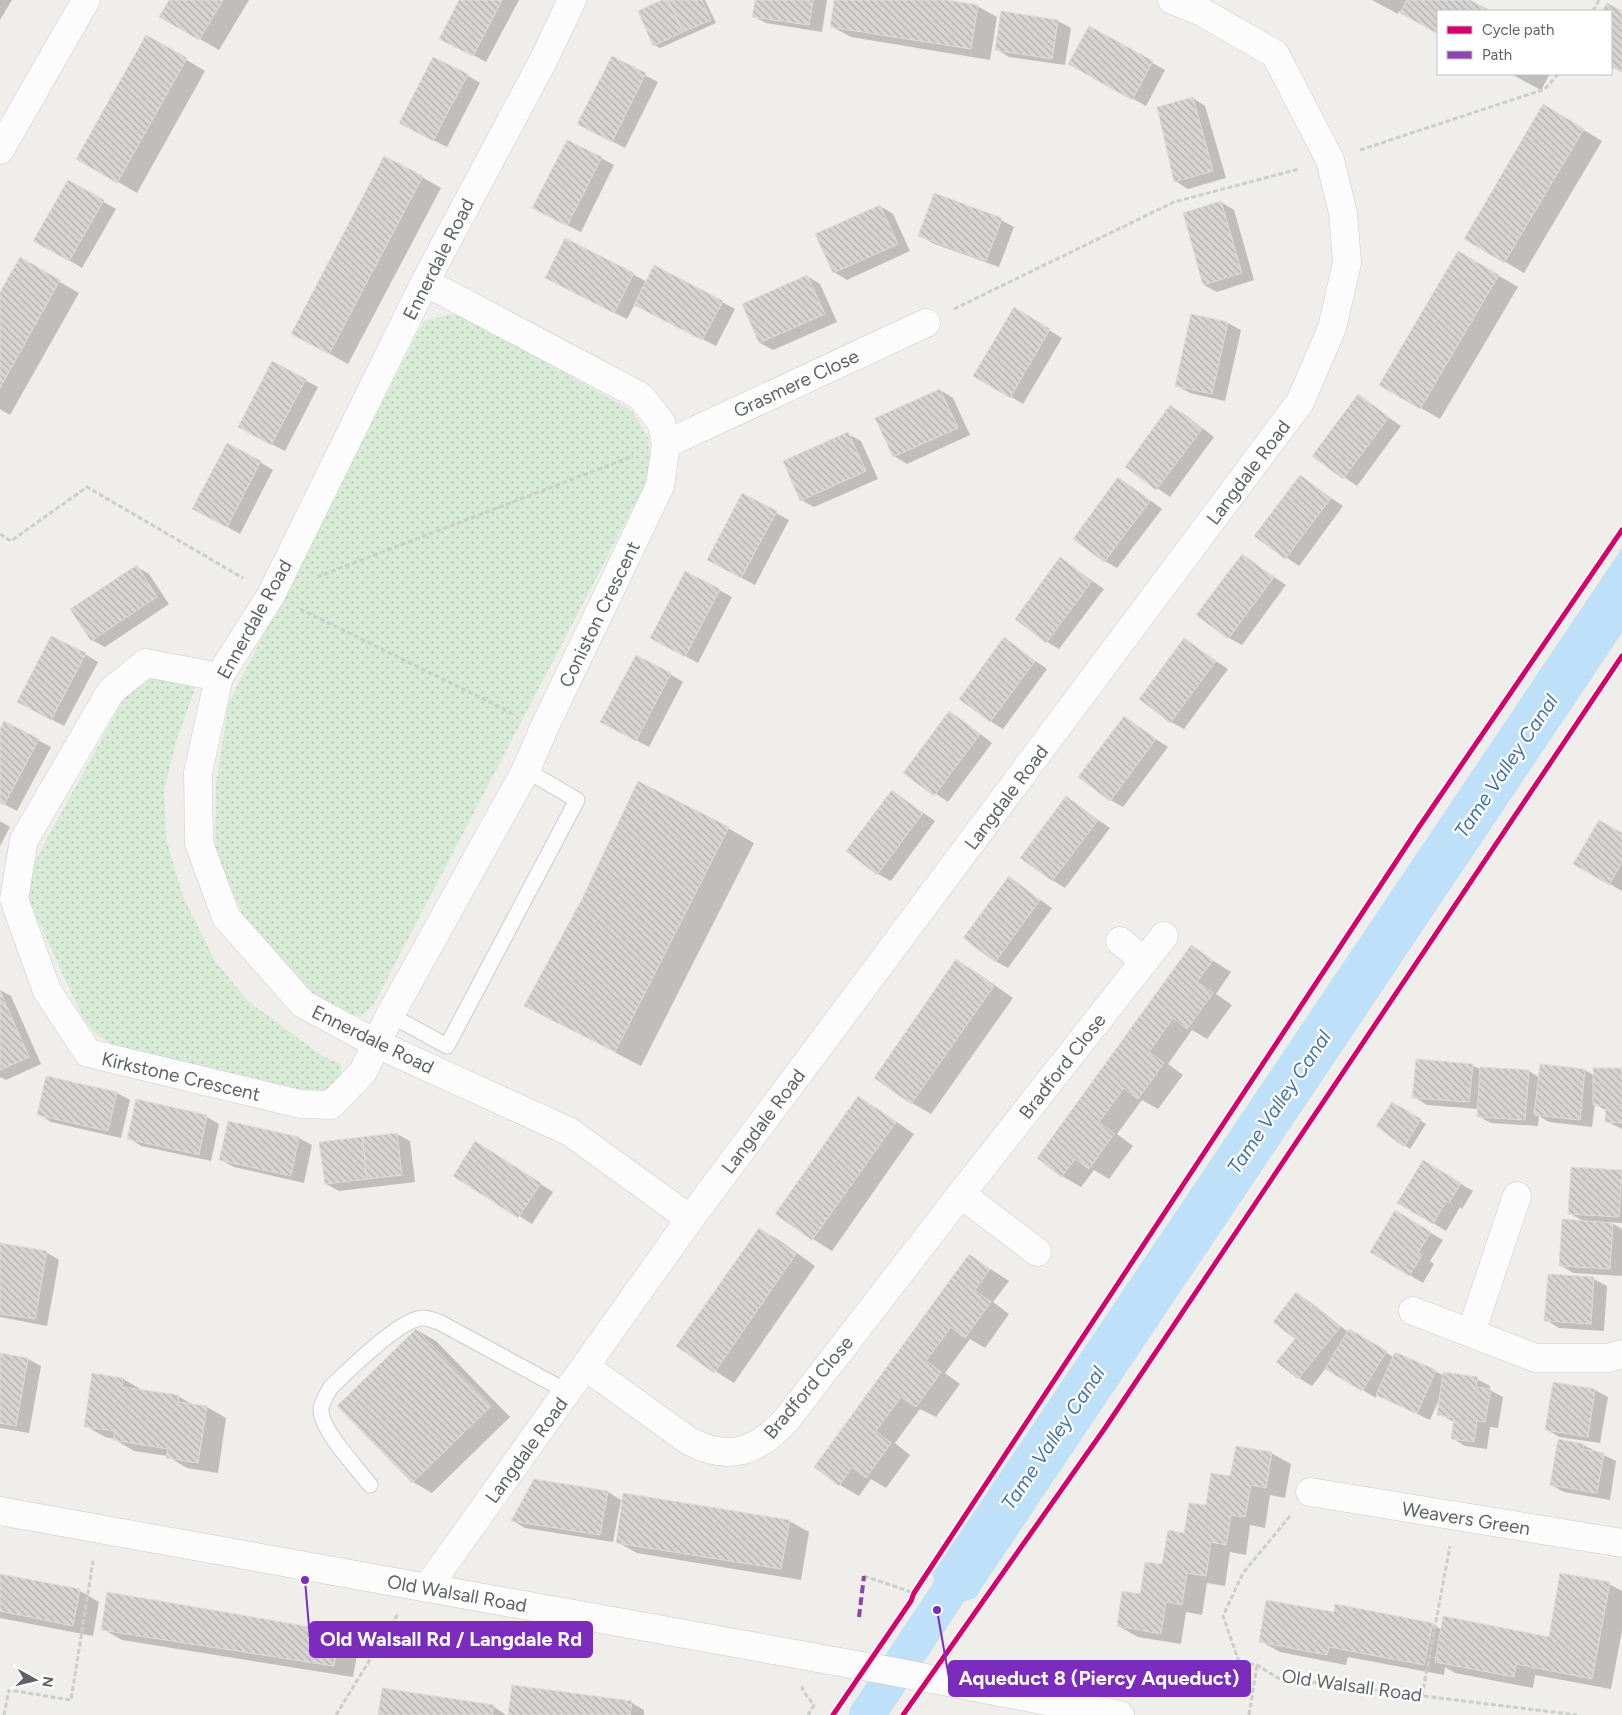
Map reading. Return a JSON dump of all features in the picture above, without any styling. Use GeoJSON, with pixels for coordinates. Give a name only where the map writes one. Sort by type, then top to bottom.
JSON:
{"type":"FeatureCollection","features":[{"type":"Feature","properties":{"kind":"street"},"geometry":{"type":"LineString","coordinates":[[0,150],[86,0]]}},
{"type":"Feature","properties":{"kind":"street","name":"Ennerdale Road"},"geometry":{"type":"LineString","coordinates":[[572,0],[539,67],[425,282],[271,595],[219,677],[198,773],[199,843],[226,917],[303,1004],[375,1043],[570,1132],[690,1219]]}},
{"type":"Feature","properties":{"kind":"street","name":"Langdale Road"},"geometry":{"type":"LineString","coordinates":[[421,1587],[568,1392],[690,1219],[1300,402],[1332,328],[1347,263],[1343,213],[1330,160],[1275,54],[1202,12],[1172,0]]}},
{"type":"Feature","properties":{"kind":"street","name":"Coniston Crescent"},"geometry":{"type":"LineString","coordinates":[[375,1043],[526,770],[544,728],[660,486],[666,444],[661,422],[640,396],[425,282]]}},
{"type":"Feature","properties":{"kind":"street","name":"Grasmere Close"},"geometry":{"type":"LineString","coordinates":[[666,444],[926,323]]}},
{"type":"Feature","properties":{"kind":"street","name":"Kirkstone Crescent"},"geometry":{"type":"LineString","coordinates":[[219,677],[146,662],[111,691],[24,840],[14,899],[47,992],[88,1054],[300,1104],[331,1105],[363,1072],[375,1043]]}},
{"type":"Feature","properties":{"kind":"street","name":"Bradford Close"},"geometry":{"type":"LineString","coordinates":[[586,1367],[700,1447],[724,1453],[744,1451],[760,1444],[787,1419],[1164,936]]}},
{"type":"Feature","properties":{"kind":"street"},"geometry":{"type":"LineString","coordinates":[[1120,942],[1144,961]]}},
{"type":"Feature","properties":{"kind":"street"},"geometry":{"type":"LineString","coordinates":[[961,1194],[1037,1252]]}},
{"type":"Feature","properties":{"kind":"street"},"geometry":{"type":"LineString","coordinates":[[1471,1333],[1516,1196]]}},
{"type":"Feature","properties":{"kind":"street"},"geometry":{"type":"LineString","coordinates":[[1413,1311],[1536,1358],[1608,1358],[1622,1354]]}},
{"type":"Feature","properties":{"kind":"street","name":"Weavers Green"},"geometry":{"type":"LineString","coordinates":[[1310,1492],[1622,1543]]}},
{"type":"Feature","properties":{"kind":"street","name":"Old Walsall Road"},"geometry":{"type":"LineString","coordinates":[[0,1512],[890,1671],[1120,1715]]}},
{"type":"Feature","properties":{"kind":"lane"},"geometry":{"type":"LineString","coordinates":[[390,1015],[447,1046],[577,800],[526,770]]}},
{"type":"Feature","properties":{"kind":"lane"},"geometry":{"type":"LineString","coordinates":[[370,1485],[324,1426],[321,1409],[324,1397],[330,1387],[393,1332],[412,1321],[423,1318],[439,1322],[568,1392]]}},
{"type":"Feature","properties":{"kind":"path"},"geometry":{"type":"LineString","coordinates":[[926,323],[1174,202],[1330,160],[1545,89],[1557,75]]}},
{"type":"Feature","properties":{"kind":"path"},"geometry":{"type":"LineString","coordinates":[[271,595],[544,728]]}},
{"type":"Feature","properties":{"kind":"path"},"geometry":{"type":"LineString","coordinates":[[1422,1696],[1455,1516]]}},
{"type":"Feature","properties":{"kind":"path"},"geometry":{"type":"LineString","coordinates":[[4,1715],[9,1690],[71,1700],[98,1528]]}},
{"type":"Feature","properties":{"kind":"path"},"geometry":{"type":"LineString","coordinates":[[864,1576],[914,1593]]}},
{"type":"Feature","properties":{"kind":"path"},"geometry":{"type":"LineString","coordinates":[[911,1601],[919,1584]]}},
{"type":"Feature","properties":{"kind":"path"},"geometry":{"type":"LineString","coordinates":[[336,1715],[421,1587]]}},
{"type":"Feature","properties":{"kind":"path"},"geometry":{"type":"LineString","coordinates":[[1250,1715],[1257,1665]]}},
{"type":"Feature","properties":{"kind":"green space"},"geometry":{"type":"Polygon","coordinates":[[[457,313],[632,411],[649,439],[651,473],[374,1004],[361,1016],[347,1013],[319,1000],[244,918],[215,851],[216,782],[229,702],[424,321],[457,313]]]}},
{"type":"Feature","properties":{"kind":"green space"},"geometry":{"type":"Polygon","coordinates":[[[146,675],[195,683],[194,691],[176,742],[164,791],[167,843],[184,899],[215,961],[248,1001],[321,1055],[341,1064],[341,1078],[330,1091],[312,1095],[112,1044],[95,1033],[84,1020],[29,901],[30,872],[44,844],[126,695],[146,675]]]}},
{"type":"Feature","properties":{"kind":"water","name":"Tame Valley Canal"},"geometry":{"type":"Polygon","coordinates":[[[1622,548],[1622,633],[975,1598],[937,1610],[933,1573],[1622,548]]]}},
{"type":"Feature","properties":{"kind":"building"},"geometry":{"type":"Polygon","coordinates":[[[169,0],[223,0],[199,40],[159,17],[169,0]]]}},
{"type":"Feature","properties":{"kind":"building"},"geometry":{"type":"Polygon","coordinates":[[[459,0],[502,0],[473,56],[439,39],[459,0]]]}},
{"type":"Feature","properties":{"kind":"building"},"geometry":{"type":"Polygon","coordinates":[[[661,0],[668,0],[683,32],[653,46],[638,11],[661,0]]]}},
{"type":"Feature","properties":{"kind":"building"},"geometry":{"type":"Polygon","coordinates":[[[668,0],[702,0],[711,20],[683,32],[668,0]]]}},
{"type":"Feature","properties":{"kind":"building"},"geometry":{"type":"Polygon","coordinates":[[[755,0],[813,0],[809,25],[752,17],[755,0]]]}},
{"type":"Feature","properties":{"kind":"building"},"geometry":{"type":"Polygon","coordinates":[[[834,0],[947,0],[978,5],[971,49],[830,27],[834,0]]]}},
{"type":"Feature","properties":{"kind":"building"},"geometry":{"type":"Polygon","coordinates":[[[1407,0],[1470,0],[1489,10],[1437,10],[1437,33],[1400,13],[1407,0]]]}},
{"type":"Feature","properties":{"kind":"building"},"geometry":{"type":"Polygon","coordinates":[[[1607,3],[1622,11],[1622,72],[1612,67],[1612,10],[1603,10],[1607,3]]]}},
{"type":"Feature","properties":{"kind":"building"},"geometry":{"type":"Polygon","coordinates":[[[1001,11],[1058,20],[1052,59],[995,50],[1001,11]]]}},
{"type":"Feature","properties":{"kind":"building"},"geometry":{"type":"Polygon","coordinates":[[[1089,26],[1153,61],[1132,100],[1068,64],[1089,26]]]}},
{"type":"Feature","properties":{"kind":"building"},"geometry":{"type":"Polygon","coordinates":[[[146,35],[187,58],[117,183],[76,159],[146,35]]]}},
{"type":"Feature","properties":{"kind":"building"},"geometry":{"type":"Polygon","coordinates":[[[612,56],[646,73],[612,142],[577,124],[612,56]]]}},
{"type":"Feature","properties":{"kind":"building"},"geometry":{"type":"Polygon","coordinates":[[[433,57],[468,74],[433,141],[399,123],[433,57]]]}},
{"type":"Feature","properties":{"kind":"building"},"geometry":{"type":"Polygon","coordinates":[[[1193,97],[1213,171],[1174,182],[1157,107],[1193,97]]]}},
{"type":"Feature","properties":{"kind":"building"},"geometry":{"type":"Polygon","coordinates":[[[1543,104],[1584,129],[1504,263],[1464,239],[1543,104]]]}},
{"type":"Feature","properties":{"kind":"building"},"geometry":{"type":"Polygon","coordinates":[[[567,140],[602,157],[567,226],[532,208],[567,140]]]}},
{"type":"Feature","properties":{"kind":"building"},"geometry":{"type":"Polygon","coordinates":[[[384,156],[423,176],[329,354],[291,334],[384,156]]]}},
{"type":"Feature","properties":{"kind":"building"},"geometry":{"type":"Polygon","coordinates":[[[68,180],[104,200],[69,261],[33,241],[68,180]]]}},
{"type":"Feature","properties":{"kind":"building"},"geometry":{"type":"Polygon","coordinates":[[[934,193],[1002,218],[986,261],[918,236],[934,193]]]}},
{"type":"Feature","properties":{"kind":"building"},"geometry":{"type":"Polygon","coordinates":[[[1221,201],[1242,273],[1203,285],[1183,213],[1221,201]]]}},
{"type":"Feature","properties":{"kind":"building"},"geometry":{"type":"Polygon","coordinates":[[[880,205],[898,244],[833,273],[815,234],[880,205]]]}},
{"type":"Feature","properties":{"kind":"building"},"geometry":{"type":"Polygon","coordinates":[[[565,238],[634,273],[614,313],[545,278],[565,238]]]}},
{"type":"Feature","properties":{"kind":"building"},"geometry":{"type":"Polygon","coordinates":[[[1458,251],[1499,275],[1420,409],[1379,385],[1458,251]]]}},
{"type":"Feature","properties":{"kind":"building"},"geometry":{"type":"Polygon","coordinates":[[[20,257],[60,280],[0,388],[0,292],[20,257]]]}},
{"type":"Feature","properties":{"kind":"building"},"geometry":{"type":"Polygon","coordinates":[[[654,265],[723,301],[702,340],[634,305],[654,265]]]}},
{"type":"Feature","properties":{"kind":"building"},"geometry":{"type":"Polygon","coordinates":[[[807,275],[825,314],[759,343],[742,304],[807,275]]]}},
{"type":"Feature","properties":{"kind":"building"},"geometry":{"type":"Polygon","coordinates":[[[1014,307],[1050,329],[1010,398],[973,376],[1014,307]]]}},
{"type":"Feature","properties":{"kind":"building"},"geometry":{"type":"Polygon","coordinates":[[[1191,314],[1228,322],[1212,394],[1175,386],[1191,314]]]}},
{"type":"Feature","properties":{"kind":"building"},"geometry":{"type":"Polygon","coordinates":[[[272,361],[306,379],[271,445],[238,427],[272,361]]]}},
{"type":"Feature","properties":{"kind":"building"},"geometry":{"type":"Polygon","coordinates":[[[940,389],[958,428],[893,457],[875,418],[940,389]]]}},
{"type":"Feature","properties":{"kind":"building"},"geometry":{"type":"Polygon","coordinates":[[[1358,394],[1389,417],[1343,479],[1312,456],[1358,394]]]}},
{"type":"Feature","properties":{"kind":"building"},"geometry":{"type":"Polygon","coordinates":[[[1170,405],[1202,429],[1156,490],[1125,467],[1170,405]]]}},
{"type":"Feature","properties":{"kind":"building"},"geometry":{"type":"Polygon","coordinates":[[[848,432],[866,471],[800,501],[783,461],[848,432]]]}},
{"type":"Feature","properties":{"kind":"building"},"geometry":{"type":"Polygon","coordinates":[[[227,443],[261,461],[227,527],[192,509],[227,443]]]}},
{"type":"Feature","properties":{"kind":"building"},"geometry":{"type":"Polygon","coordinates":[[[1300,475],[1331,498],[1285,559],[1254,536],[1300,475]]]}},
{"type":"Feature","properties":{"kind":"building"},"geometry":{"type":"Polygon","coordinates":[[[1118,477],[1150,501],[1104,562],[1073,539],[1118,477]]]}},
{"type":"Feature","properties":{"kind":"building"},"geometry":{"type":"Polygon","coordinates":[[[742,493],[777,511],[741,578],[707,560],[742,493]]]}},
{"type":"Feature","properties":{"kind":"building"},"geometry":{"type":"Polygon","coordinates":[[[1242,554],[1274,577],[1228,639],[1196,615],[1242,554]]]}},
{"type":"Feature","properties":{"kind":"building"},"geometry":{"type":"Polygon","coordinates":[[[1060,557],[1092,581],[1046,643],[1015,619],[1060,557]]]}},
{"type":"Feature","properties":{"kind":"building"},"geometry":{"type":"Polygon","coordinates":[[[137,565],[157,597],[91,641],[70,609],[137,565]]]}},
{"type":"Feature","properties":{"kind":"building"},"geometry":{"type":"Polygon","coordinates":[[[685,571],[720,589],[685,657],[650,638],[685,571]]]}},
{"type":"Feature","properties":{"kind":"building"},"geometry":{"type":"Polygon","coordinates":[[[51,636],[86,653],[51,720],[17,702],[51,636]]]}},
{"type":"Feature","properties":{"kind":"building"},"geometry":{"type":"Polygon","coordinates":[[[1004,637],[1035,661],[990,722],[959,699],[1004,637]]]}},
{"type":"Feature","properties":{"kind":"building"},"geometry":{"type":"Polygon","coordinates":[[[1184,638],[1216,661],[1170,723],[1139,699],[1184,638]]]}},
{"type":"Feature","properties":{"kind":"building"},"geometry":{"type":"Polygon","coordinates":[[[636,655],[671,673],[636,741],[600,722],[636,655]]]}},
{"type":"Feature","properties":{"kind":"building"},"geometry":{"type":"Polygon","coordinates":[[[949,711],[980,734],[934,796],[903,773],[949,711]]]}},
{"type":"Feature","properties":{"kind":"building"},"geometry":{"type":"Polygon","coordinates":[[[1124,716],[1156,739],[1110,801],[1078,777],[1124,716]]]}},
{"type":"Feature","properties":{"kind":"building"},"geometry":{"type":"Polygon","coordinates":[[[4,721],[39,739],[4,805],[0,803],[0,729],[4,721]]]}},
{"type":"Feature","properties":{"kind":"building"},"geometry":{"type":"Polygon","coordinates":[[[638,781],[729,827],[615,1052],[524,1006],[582,899],[638,781]]]}},
{"type":"Feature","properties":{"kind":"building"},"geometry":{"type":"Polygon","coordinates":[[[892,790],[923,813],[877,875],[846,851],[892,790]]]}},
{"type":"Feature","properties":{"kind":"building"},"geometry":{"type":"Polygon","coordinates":[[[1066,796],[1098,820],[1052,881],[1020,858],[1066,796]]]}},
{"type":"Feature","properties":{"kind":"building"},"geometry":{"type":"Polygon","coordinates":[[[1599,820],[1622,833],[1622,862],[1609,885],[1573,864],[1599,820]]]}},
{"type":"Feature","properties":{"kind":"building"},"geometry":{"type":"Polygon","coordinates":[[[1009,876],[1040,900],[995,962],[963,938],[1009,876]]]}},
{"type":"Feature","properties":{"kind":"building"},"geometry":{"type":"Polygon","coordinates":[[[1191,945],[1213,960],[1197,982],[1213,993],[1187,1029],[1173,1018],[1149,1052],[1164,1063],[1138,1099],[1124,1088],[1099,1122],[1114,1134],[1089,1169],[1075,1159],[1061,1177],[1037,1158],[1191,945]]]}},
{"type":"Feature","properties":{"kind":"building"},"geometry":{"type":"Polygon","coordinates":[[[956,959],[994,986],[911,1104],[874,1078],[956,959]]]}},
{"type":"Feature","properties":{"kind":"building"},"geometry":{"type":"Polygon","coordinates":[[[0,991],[29,1057],[0,1070],[0,991]]]}},
{"type":"Feature","properties":{"kind":"building"},"geometry":{"type":"Polygon","coordinates":[[[1416,1059],[1473,1064],[1469,1102],[1412,1098],[1416,1059]]]}},
{"type":"Feature","properties":{"kind":"building"},"geometry":{"type":"Polygon","coordinates":[[[1540,1064],[1585,1069],[1580,1120],[1534,1115],[1540,1064]]]}},
{"type":"Feature","properties":{"kind":"building"},"geometry":{"type":"Polygon","coordinates":[[[1480,1067],[1529,1070],[1525,1120],[1477,1117],[1480,1067]]]}},
{"type":"Feature","properties":{"kind":"building"},"geometry":{"type":"Polygon","coordinates":[[[1593,1068],[1622,1068],[1622,1123],[1605,1122],[1606,1105],[1593,1105],[1593,1068]]]}},
{"type":"Feature","properties":{"kind":"building"},"geometry":{"type":"Polygon","coordinates":[[[46,1076],[117,1092],[108,1131],[37,1115],[46,1076]]]}},
{"type":"Feature","properties":{"kind":"building"},"geometry":{"type":"Polygon","coordinates":[[[858,1096],[896,1122],[812,1240],[775,1214],[858,1096]]]}},
{"type":"Feature","properties":{"kind":"building"},"geometry":{"type":"Polygon","coordinates":[[[136,1099],[207,1115],[199,1155],[127,1139],[136,1099]]]}},
{"type":"Feature","properties":{"kind":"building"},"geometry":{"type":"Polygon","coordinates":[[[1392,1102],[1421,1119],[1404,1147],[1376,1126],[1392,1102]]]}},
{"type":"Feature","properties":{"kind":"building"},"geometry":{"type":"Polygon","coordinates":[[[228,1121],[299,1137],[291,1176],[219,1160],[228,1121]]]}},
{"type":"Feature","properties":{"kind":"building"},"geometry":{"type":"Polygon","coordinates":[[[397,1133],[402,1175],[367,1179],[362,1137],[397,1133]]]}},
{"type":"Feature","properties":{"kind":"building"},"geometry":{"type":"Polygon","coordinates":[[[362,1137],[367,1179],[325,1184],[319,1142],[362,1137]]]}},
{"type":"Feature","properties":{"kind":"building"},"geometry":{"type":"Polygon","coordinates":[[[475,1141],[541,1183],[518,1218],[453,1176],[475,1141]]]}},
{"type":"Feature","properties":{"kind":"building"},"geometry":{"type":"Polygon","coordinates":[[[1423,1160],[1461,1183],[1449,1203],[1446,1201],[1433,1224],[1397,1203],[1423,1160]]]}},
{"type":"Feature","properties":{"kind":"building"},"geometry":{"type":"Polygon","coordinates":[[[1571,1167],[1622,1170],[1619,1217],[1568,1214],[1571,1167]]]}},
{"type":"Feature","properties":{"kind":"building"},"geometry":{"type":"Polygon","coordinates":[[[1395,1210],[1431,1232],[1418,1253],[1422,1255],[1409,1276],[1370,1252],[1395,1210]]]}},
{"type":"Feature","properties":{"kind":"building"},"geometry":{"type":"Polygon","coordinates":[[[1562,1219],[1613,1223],[1610,1269],[1559,1266],[1562,1219]]]}},
{"type":"Feature","properties":{"kind":"building"},"geometry":{"type":"Polygon","coordinates":[[[759,1228],[796,1254],[714,1373],[676,1346],[759,1228]]]}},
{"type":"Feature","properties":{"kind":"building"},"geometry":{"type":"Polygon","coordinates":[[[0,1243],[47,1251],[35,1319],[0,1314],[0,1243]]]}},
{"type":"Feature","properties":{"kind":"building"},"geometry":{"type":"Polygon","coordinates":[[[969,1254],[990,1269],[975,1290],[991,1302],[965,1338],[951,1327],[926,1361],[941,1372],[916,1407],[901,1397],[876,1431],[891,1443],[866,1478],[852,1467],[839,1486],[814,1467],[969,1254]]]}},
{"type":"Feature","properties":{"kind":"building"},"geometry":{"type":"Polygon","coordinates":[[[1548,1274],[1594,1277],[1591,1324],[1544,1321],[1548,1274]]]}},
{"type":"Feature","properties":{"kind":"building"},"geometry":{"type":"Polygon","coordinates":[[[1296,1292],[1340,1327],[1298,1379],[1276,1362],[1295,1339],[1273,1322],[1296,1292]]]}},
{"type":"Feature","properties":{"kind":"building"},"geometry":{"type":"Polygon","coordinates":[[[416,1329],[491,1406],[412,1483],[337,1406],[416,1329]]]}},
{"type":"Feature","properties":{"kind":"building"},"geometry":{"type":"Polygon","coordinates":[[[1349,1329],[1387,1351],[1362,1391],[1325,1369],[1349,1329]]]}},
{"type":"Feature","properties":{"kind":"building"},"geometry":{"type":"Polygon","coordinates":[[[1395,1352],[1436,1370],[1417,1414],[1376,1395],[1395,1352]]]}},
{"type":"Feature","properties":{"kind":"building"},"geometry":{"type":"Polygon","coordinates":[[[0,1353],[28,1358],[16,1426],[0,1423],[0,1353]]]}},
{"type":"Feature","properties":{"kind":"building"},"geometry":{"type":"Polygon","coordinates":[[[1443,1372],[1478,1377],[1476,1387],[1491,1389],[1485,1422],[1477,1421],[1474,1442],[1451,1439],[1454,1418],[1437,1415],[1443,1372]]]}},
{"type":"Feature","properties":{"kind":"building"},"geometry":{"type":"Polygon","coordinates":[[[92,1373],[123,1378],[122,1387],[179,1395],[178,1402],[207,1406],[198,1463],[166,1458],[168,1449],[113,1440],[115,1431],[84,1427],[92,1373]]]}},
{"type":"Feature","properties":{"kind":"building"},"geometry":{"type":"Polygon","coordinates":[[[1553,1382],[1595,1389],[1588,1437],[1545,1430],[1553,1382]]]}},
{"type":"Feature","properties":{"kind":"building"},"geometry":{"type":"Polygon","coordinates":[[[1558,1439],[1584,1444],[1583,1449],[1604,1453],[1597,1493],[1550,1485],[1558,1439]]]}},
{"type":"Feature","properties":{"kind":"building"},"geometry":{"type":"Polygon","coordinates":[[[1236,1446],[1272,1452],[1266,1488],[1251,1485],[1245,1517],[1231,1515],[1226,1545],[1211,1542],[1206,1576],[1187,1573],[1182,1605],[1166,1602],[1161,1634],[1117,1626],[1122,1591],[1140,1594],[1145,1562],[1162,1564],[1168,1530],[1184,1533],[1189,1503],[1206,1505],[1211,1473],[1230,1476],[1236,1446]]]}},
{"type":"Feature","properties":{"kind":"building"},"geometry":{"type":"Polygon","coordinates":[[[534,1479],[608,1491],[600,1535],[511,1521],[534,1479]]]}},
{"type":"Feature","properties":{"kind":"building"},"geometry":{"type":"Polygon","coordinates":[[[623,1493],[790,1520],[781,1569],[616,1543],[623,1493]]]}},
{"type":"Feature","properties":{"kind":"building"},"geometry":{"type":"Polygon","coordinates":[[[1560,1573],[1610,1582],[1592,1679],[1516,1664],[1514,1677],[1435,1662],[1443,1616],[1549,1637],[1560,1573]]]}},
{"type":"Feature","properties":{"kind":"building"},"geometry":{"type":"Polygon","coordinates":[[[0,1574],[80,1589],[73,1626],[0,1611],[0,1574]]]}},
{"type":"Feature","properties":{"kind":"building"},"geometry":{"type":"Polygon","coordinates":[[[107,1592],[340,1632],[334,1666],[101,1630],[107,1592]]]}},
{"type":"Feature","properties":{"kind":"building"},"geometry":{"type":"Polygon","coordinates":[[[1266,1600],[1334,1612],[1335,1604],[1433,1623],[1424,1665],[1329,1647],[1327,1655],[1259,1642],[1266,1600]]]}},
{"type":"Feature","properties":{"kind":"building"},"geometry":{"type":"Polygon","coordinates":[[[512,1685],[632,1701],[630,1715],[508,1715],[512,1685]]]}},
{"type":"Feature","properties":{"kind":"building"},"geometry":{"type":"Polygon","coordinates":[[[382,1688],[494,1705],[492,1715],[378,1715],[382,1688]]]}},
{"type":"Feature","properties":{"kind":"waterway"},"geometry":{"type":"LineString","coordinates":[[867,1715],[964,1569]]}},
{"type":"Feature","properties":{"kind":"marked path"},"geometry":{"type":"LineString","coordinates":[[859,1617],[864,1576]]}},
{"type":"Feature","properties":{"kind":"cycle path"},"geometry":{"type":"LineString","coordinates":[[833,1715],[911,1601],[914,1593],[1419,827],[1622,530]]}},
{"type":"Feature","properties":{"kind":"cycle path"},"geometry":{"type":"LineString","coordinates":[[903,1715],[1105,1428],[1622,656]]}},
{"type":"Feature","properties":{"kind":"place","name":"Old Walsall Rd / Langdale Rd"},"geometry":{"type":"Point","coordinates":[305,1580]}},
{"type":"Feature","properties":{"kind":"place","name":"Aqueduct 8 (Piercy Aqueduct)"},"geometry":{"type":"Point","coordinates":[937,1610]}}]}
